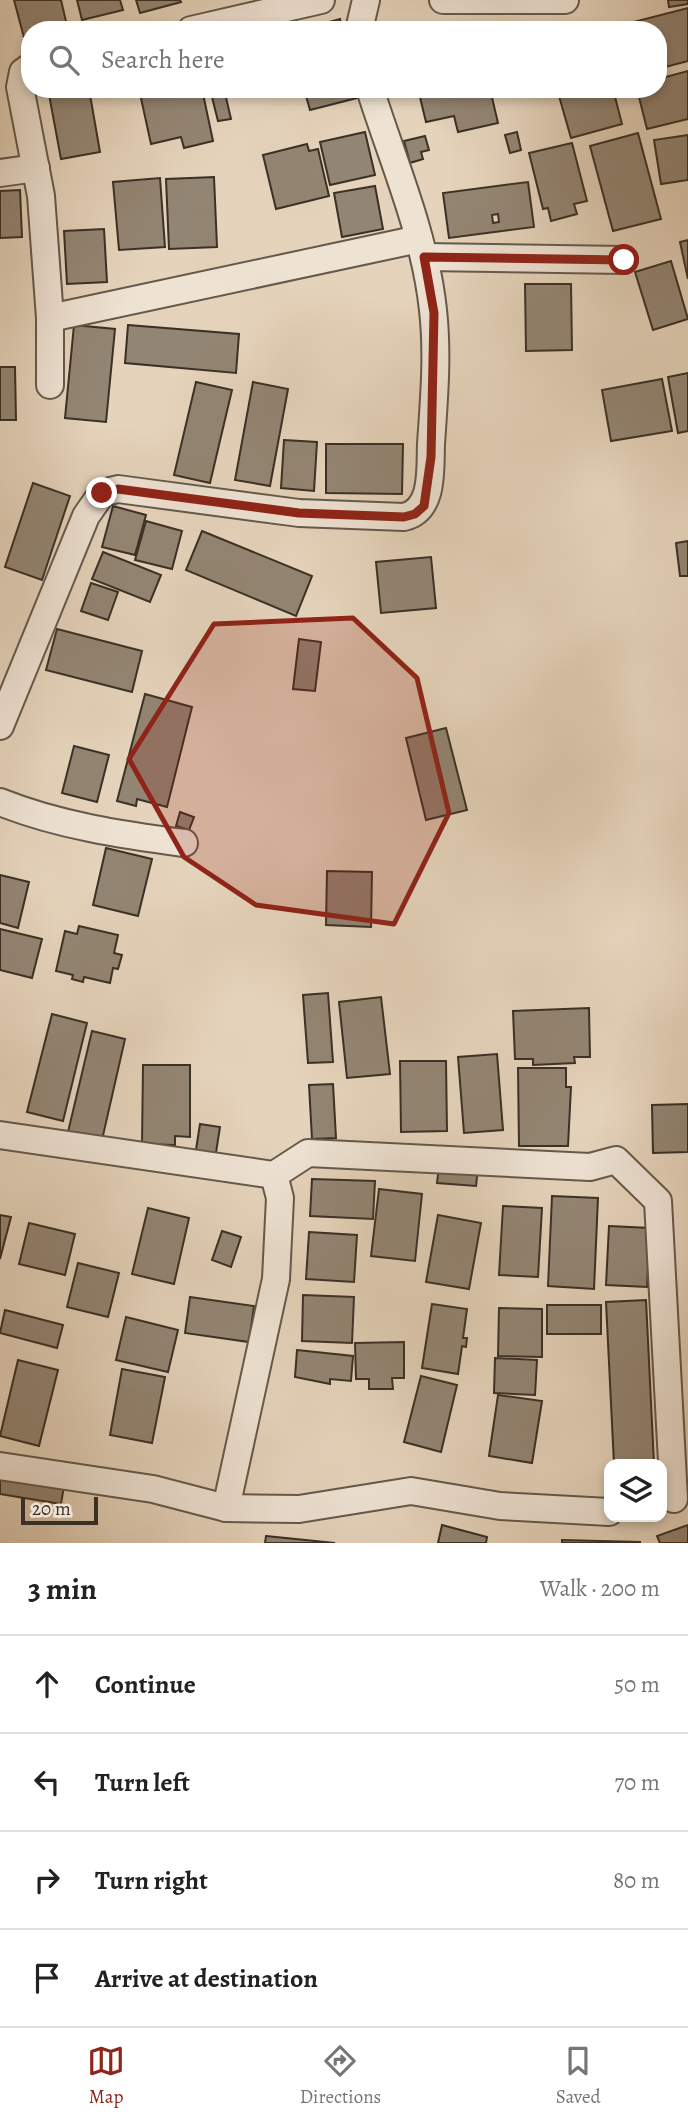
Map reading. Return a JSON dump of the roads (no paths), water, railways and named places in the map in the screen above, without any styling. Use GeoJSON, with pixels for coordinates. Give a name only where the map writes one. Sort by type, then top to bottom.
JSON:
{"type":"FeatureCollection","features":[{"type":"Feature","properties":{"kind":"street"},"geometry":{"type":"LineString","coordinates":[[230,21],[321,0]]}},
{"type":"Feature","properties":{"kind":"street"},"geometry":{"type":"LineString","coordinates":[[361,21],[366,0]]}},
{"type":"Feature","properties":{"kind":"street"},"geometry":{"type":"LineString","coordinates":[[443,0],[565,0]]}},
{"type":"Feature","properties":{"kind":"street"},"geometry":{"type":"LineString","coordinates":[[22,98],[43,207],[50,318],[50,386]]}},
{"type":"Feature","properties":{"kind":"street"},"geometry":{"type":"LineString","coordinates":[[0,726],[86,516],[102,493],[118,489],[299,513],[404,517],[420,510],[427,490],[433,404],[434,313],[421,248],[373,98]]}},
{"type":"Feature","properties":{"kind":"street"},"geometry":{"type":"LineString","coordinates":[[0,173],[36,168]]}},
{"type":"Feature","properties":{"kind":"street"},"geometry":{"type":"LineString","coordinates":[[50,318],[421,248],[624,260]]}},
{"type":"Feature","properties":{"kind":"street"},"geometry":{"type":"LineString","coordinates":[[0,802],[36,817],[57,818],[124,835],[184,843]]}},
{"type":"Feature","properties":{"kind":"street"},"geometry":{"type":"LineString","coordinates":[[0,1135],[274,1175],[308,1153],[590,1167],[616,1160],[658,1201],[675,1499]]}},
{"type":"Feature","properties":{"kind":"street"},"geometry":{"type":"LineString","coordinates":[[226,1508],[275,1279],[280,1198],[274,1175]]}},
{"type":"Feature","properties":{"kind":"street"},"geometry":{"type":"LineString","coordinates":[[0,1466],[153,1489],[226,1508],[299,1509],[411,1492],[500,1506],[604,1512]]}}]}
